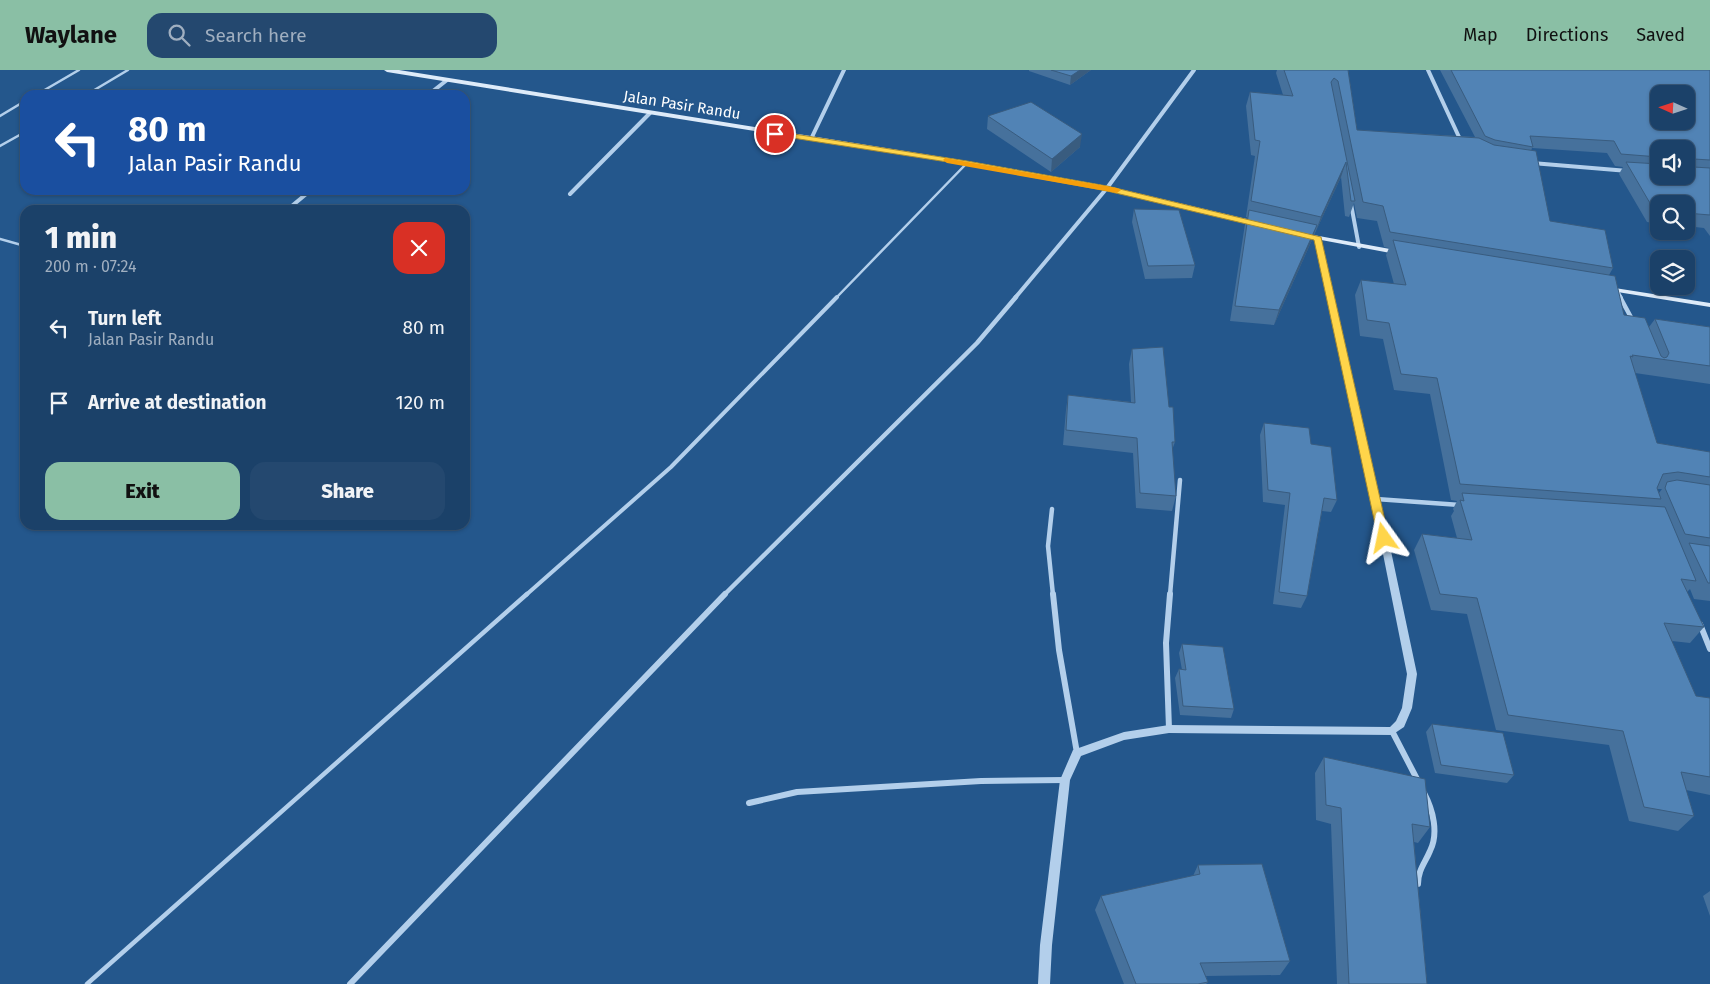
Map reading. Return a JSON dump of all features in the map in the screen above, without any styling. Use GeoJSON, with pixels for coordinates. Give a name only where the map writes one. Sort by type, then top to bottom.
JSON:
{"type":"FeatureCollection","features":[{"type":"Feature","properties":{"kind":"main road","name":"Jalan Pasir Randu"},"geometry":{"type":"LineString","coordinates":[[387,70],[967,163],[1107,188],[1270,227]]}},
{"type":"Feature","properties":{"kind":"main road"},"geometry":{"type":"LineString","coordinates":[[1289,232],[1407,254]]}},
{"type":"Feature","properties":{"kind":"main road"},"geometry":{"type":"LineString","coordinates":[[1597,286],[1710,305]]}},
{"type":"Feature","properties":{"kind":"street"},"geometry":{"type":"LineString","coordinates":[[811,139],[844,70]]}},
{"type":"Feature","properties":{"kind":"street"},"geometry":{"type":"LineString","coordinates":[[350,984],[710,609],[977,343],[1107,188],[1194,70]]}},
{"type":"Feature","properties":{"kind":"street"},"geometry":{"type":"LineString","coordinates":[[1428,70],[1459,137],[1464,142]]}},
{"type":"Feature","properties":{"kind":"street"},"geometry":{"type":"LineString","coordinates":[[434,90],[447,80]]}},
{"type":"Feature","properties":{"kind":"street"},"geometry":{"type":"LineString","coordinates":[[570,194],[650,113]]}},
{"type":"Feature","properties":{"kind":"street"},"geometry":{"type":"LineString","coordinates":[[1530,163],[1629,171]]}},
{"type":"Feature","properties":{"kind":"street"},"geometry":{"type":"LineString","coordinates":[[293,205],[306,195]]}},
{"type":"Feature","properties":{"kind":"street"},"geometry":{"type":"LineString","coordinates":[[1350,200],[1359,246]]}},
{"type":"Feature","properties":{"kind":"street"},"geometry":{"type":"LineString","coordinates":[[1077,753],[1124,736],[1170,729],[1392,731],[1400,724],[1407,708],[1412,674],[1376,499],[1318,238]]}},
{"type":"Feature","properties":{"kind":"street"},"geometry":{"type":"LineString","coordinates":[[1616,289],[1638,329]]}},
{"type":"Feature","properties":{"kind":"street"},"geometry":{"type":"LineString","coordinates":[[1170,729],[1166,643],[1180,480]]}},
{"type":"Feature","properties":{"kind":"street"},"geometry":{"type":"LineString","coordinates":[[1376,499],[1462,505]]}},
{"type":"Feature","properties":{"kind":"street"},"geometry":{"type":"LineString","coordinates":[[1044,984],[1046,945],[1065,780],[1077,753],[1060,659],[1051,581],[1048,546],[1052,509]]}},
{"type":"Feature","properties":{"kind":"street"},"geometry":{"type":"LineString","coordinates":[[1696,615],[1710,649]]}},
{"type":"Feature","properties":{"kind":"street"},"geometry":{"type":"LineString","coordinates":[[1392,731],[1425,794],[1432,812],[1434,843],[1417,872],[1418,891]]}},
{"type":"Feature","properties":{"kind":"street"},"geometry":{"type":"LineString","coordinates":[[749,803],[797,792],[982,781],[1065,780]]}},
{"type":"Feature","properties":{"kind":"lane"},"geometry":{"type":"LineString","coordinates":[[44,90],[78,70]]}},
{"type":"Feature","properties":{"kind":"lane"},"geometry":{"type":"LineString","coordinates":[[94,90],[128,70]]}},
{"type":"Feature","properties":{"kind":"lane"},"geometry":{"type":"LineString","coordinates":[[0,116],[20,104]]}},
{"type":"Feature","properties":{"kind":"lane"},"geometry":{"type":"LineString","coordinates":[[0,146],[20,135]]}},
{"type":"Feature","properties":{"kind":"lane"},"geometry":{"type":"LineString","coordinates":[[87,984],[671,467],[967,163]]}},
{"type":"Feature","properties":{"kind":"lane"},"geometry":{"type":"LineString","coordinates":[[0,239],[20,245]]}},
{"type":"Feature","properties":{"kind":"building"},"geometry":{"type":"Polygon","coordinates":[[[1051,70],[1080,70],[1071,76],[1051,70]]]}},
{"type":"Feature","properties":{"kind":"building"},"geometry":{"type":"Polygon","coordinates":[[[1284,70],[1348,70],[1357,130],[1479,138],[1494,145],[1536,151],[1550,221],[1605,230],[1613,268],[1390,232],[1383,206],[1363,202],[1338,81],[1334,78],[1331,82],[1355,201],[1351,201],[1346,162],[1321,217],[1251,201],[1260,141],[1255,140],[1250,92],[1293,96],[1284,70]]]}},
{"type":"Feature","properties":{"kind":"building"},"geometry":{"type":"Polygon","coordinates":[[[1451,70],[1710,70],[1710,160],[1695,159],[1695,140],[1650,140],[1650,156],[1621,154],[1614,141],[1530,136],[1533,147],[1495,140],[1485,136],[1451,70]]]}},
{"type":"Feature","properties":{"kind":"building"},"geometry":{"type":"Polygon","coordinates":[[[1031,102],[1082,134],[1052,159],[988,116],[1031,102]]]}},
{"type":"Feature","properties":{"kind":"building"},"geometry":{"type":"Polygon","coordinates":[[[1626,162],[1650,163],[1650,185],[1695,185],[1695,167],[1710,168],[1710,215],[1695,214],[1695,195],[1650,195],[1650,203],[1626,162]]]}},
{"type":"Feature","properties":{"kind":"building"},"geometry":{"type":"Polygon","coordinates":[[[1134,209],[1179,210],[1195,265],[1148,266],[1134,209]]]}},
{"type":"Feature","properties":{"kind":"building"},"geometry":{"type":"Polygon","coordinates":[[[1249,210],[1317,225],[1279,310],[1235,306],[1249,210]]]}},
{"type":"Feature","properties":{"kind":"building"},"geometry":{"type":"Polygon","coordinates":[[[1393,240],[1615,276],[1624,315],[1645,318],[1661,356],[1664,358],[1669,353],[1655,319],[1710,327],[1710,366],[1630,356],[1657,443],[1710,452],[1710,477],[1678,472],[1663,474],[1657,488],[1661,499],[1460,484],[1437,378],[1401,374],[1389,323],[1367,320],[1361,280],[1406,285],[1393,240]]]}},
{"type":"Feature","properties":{"kind":"building"},"geometry":{"type":"Polygon","coordinates":[[[1163,347],[1169,407],[1173,407],[1175,442],[1172,442],[1176,496],[1140,493],[1137,438],[1066,430],[1068,395],[1135,403],[1132,349],[1163,347]]]}},
{"type":"Feature","properties":{"kind":"building"},"geometry":{"type":"Polygon","coordinates":[[[1264,423],[1309,428],[1311,444],[1331,447],[1337,500],[1324,498],[1307,596],[1279,592],[1290,493],[1268,490],[1264,423]]]}},
{"type":"Feature","properties":{"kind":"building"},"geometry":{"type":"Polygon","coordinates":[[[1677,480],[1710,485],[1710,538],[1685,534],[1665,488],[1667,482],[1677,480]]]}},
{"type":"Feature","properties":{"kind":"building"},"geometry":{"type":"Polygon","coordinates":[[[1462,493],[1665,507],[1696,581],[1681,579],[1704,627],[1664,623],[1696,696],[1710,698],[1710,777],[1681,772],[1694,816],[1644,807],[1623,731],[1508,715],[1477,598],[1440,594],[1422,534],[1472,540],[1460,500],[1464,501],[1462,493]]]}},
{"type":"Feature","properties":{"kind":"building"},"geometry":{"type":"Polygon","coordinates":[[[1689,543],[1710,546],[1710,583],[1708,583],[1689,543]]]}},
{"type":"Feature","properties":{"kind":"building"},"geometry":{"type":"Polygon","coordinates":[[[1182,644],[1223,647],[1234,709],[1183,706],[1179,669],[1186,670],[1182,644]]]}},
{"type":"Feature","properties":{"kind":"building"},"geometry":{"type":"Polygon","coordinates":[[[1432,724],[1503,733],[1514,775],[1441,765],[1432,724]]]}},
{"type":"Feature","properties":{"kind":"building"},"geometry":{"type":"Polygon","coordinates":[[[1324,757],[1425,779],[1430,827],[1412,824],[1427,984],[1349,984],[1341,808],[1326,805],[1324,757]]]}},
{"type":"Feature","properties":{"kind":"building"},"geometry":{"type":"Polygon","coordinates":[[[1262,864],[1290,961],[1200,963],[1208,982],[1198,984],[1136,984],[1101,896],[1200,874],[1198,865],[1262,864]]]}},
{"type":"Feature","properties":{"kind":"slow traffic"},"geometry":{"type":"LineString","coordinates":[[947,160],[1117,190]]}},
{"type":"Feature","properties":{"kind":"route"},"geometry":{"type":"LineString","coordinates":[[775,134],[967,163],[1107,188],[1318,238],[1384,538]]}}]}
